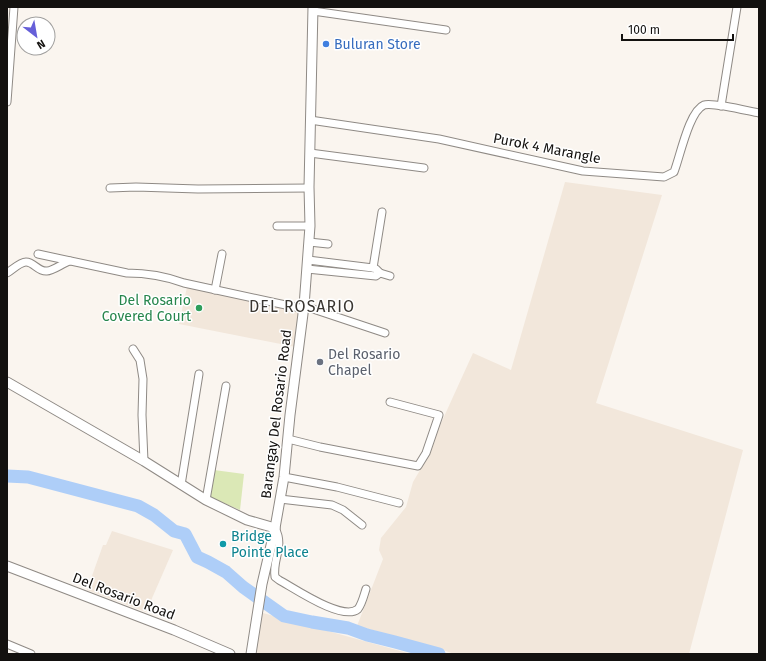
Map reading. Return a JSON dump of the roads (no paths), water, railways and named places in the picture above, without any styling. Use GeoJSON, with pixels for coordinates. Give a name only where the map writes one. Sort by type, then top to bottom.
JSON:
{"type":"FeatureCollection","features":[{"type":"Feature","properties":{"kind":"main road","name":"Barangay Del Rosario Road"},"geometry":{"type":"LineString","coordinates":[[251,654],[262,584],[275,528],[284,477],[304,307],[310,226],[309,188],[313,9]]}},
{"type":"Feature","properties":{"kind":"main road"},"geometry":{"type":"LineString","coordinates":[[7,382],[144,461],[206,500],[247,520],[275,528]]}},
{"type":"Feature","properties":{"kind":"main road","name":"Del Rosario Road"},"geometry":{"type":"LineString","coordinates":[[7,566],[174,630],[230,654]]}},
{"type":"Feature","properties":{"kind":"street"},"geometry":{"type":"LineString","coordinates":[[721,106],[737,7]]}},
{"type":"Feature","properties":{"kind":"street"},"geometry":{"type":"LineString","coordinates":[[313,9],[446,30]]}},
{"type":"Feature","properties":{"kind":"street"},"geometry":{"type":"LineString","coordinates":[[7,102],[12,11]]}},
{"type":"Feature","properties":{"kind":"street","name":"Purok 4 Marangle"},"geometry":{"type":"LineString","coordinates":[[310,120],[439,139],[583,170],[664,177],[674,172],[693,115],[704,105],[714,104],[759,113]]}},
{"type":"Feature","properties":{"kind":"street"},"geometry":{"type":"LineString","coordinates":[[310,153],[424,168]]}},
{"type":"Feature","properties":{"kind":"street"},"geometry":{"type":"LineString","coordinates":[[110,188],[309,188]]}},
{"type":"Feature","properties":{"kind":"street"},"geometry":{"type":"LineString","coordinates":[[373,268],[382,212]]}},
{"type":"Feature","properties":{"kind":"street"},"geometry":{"type":"LineString","coordinates":[[277,226],[310,226]]}},
{"type":"Feature","properties":{"kind":"street"},"geometry":{"type":"LineString","coordinates":[[309,242],[328,244]]}},
{"type":"Feature","properties":{"kind":"street"},"geometry":{"type":"LineString","coordinates":[[38,254],[127,273],[167,277],[184,284],[304,307],[385,333]]}},
{"type":"Feature","properties":{"kind":"street"},"geometry":{"type":"LineString","coordinates":[[216,290],[222,254]]}},
{"type":"Feature","properties":{"kind":"street"},"geometry":{"type":"LineString","coordinates":[[308,260],[373,268],[380,273],[390,276]]}},
{"type":"Feature","properties":{"kind":"street"},"geometry":{"type":"LineString","coordinates":[[7,274],[19,265],[26,262],[31,263],[39,270],[47,271],[71,261]]}},
{"type":"Feature","properties":{"kind":"street"},"geometry":{"type":"LineString","coordinates":[[307,270],[374,276],[380,273]]}},
{"type":"Feature","properties":{"kind":"street"},"geometry":{"type":"LineString","coordinates":[[133,349],[140,360],[142,379],[144,461]]}},
{"type":"Feature","properties":{"kind":"street"},"geometry":{"type":"LineString","coordinates":[[181,485],[199,374]]}},
{"type":"Feature","properties":{"kind":"street"},"geometry":{"type":"LineString","coordinates":[[206,500],[226,386]]}},
{"type":"Feature","properties":{"kind":"street"},"geometry":{"type":"LineString","coordinates":[[288,438],[320,447],[418,466],[426,453],[439,415],[390,402]]}},
{"type":"Feature","properties":{"kind":"street"},"geometry":{"type":"LineString","coordinates":[[284,477],[337,487],[399,503]]}},
{"type":"Feature","properties":{"kind":"street"},"geometry":{"type":"LineString","coordinates":[[280,499],[332,505],[343,510],[362,525]]}},
{"type":"Feature","properties":{"kind":"street"},"geometry":{"type":"LineString","coordinates":[[275,528],[279,536],[279,544],[274,577],[334,610],[348,613],[359,608],[366,589]]}},
{"type":"Feature","properties":{"kind":"street"},"geometry":{"type":"LineString","coordinates":[[7,644],[31,654]]}},
{"type":"Feature","properties":{"kind":"waterway"},"geometry":{"type":"LineString","coordinates":[[7,476],[28,477],[138,506],[154,515],[174,531],[185,534],[197,557],[226,572],[243,587],[284,616],[348,628],[367,635],[439,654]]}},
{"type":"Feature","properties":{"kind":"place","name":"Buluran Store"},"geometry":{"type":"Point","coordinates":[326,44]}},
{"type":"Feature","properties":{"kind":"place","name":"Del Rosario Covered Court"},"geometry":{"type":"Point","coordinates":[199,308]}},
{"type":"Feature","properties":{"kind":"place","name":"Del Rosario Chapel"},"geometry":{"type":"Point","coordinates":[320,362]}},
{"type":"Feature","properties":{"kind":"place","name":"Bridge Pointe Place"},"geometry":{"type":"Point","coordinates":[223,544]}},
{"type":"Feature","properties":{"kind":"district","name":"DEL ROSARIO"},"geometry":{"type":"Point","coordinates":[302,306]}}]}
